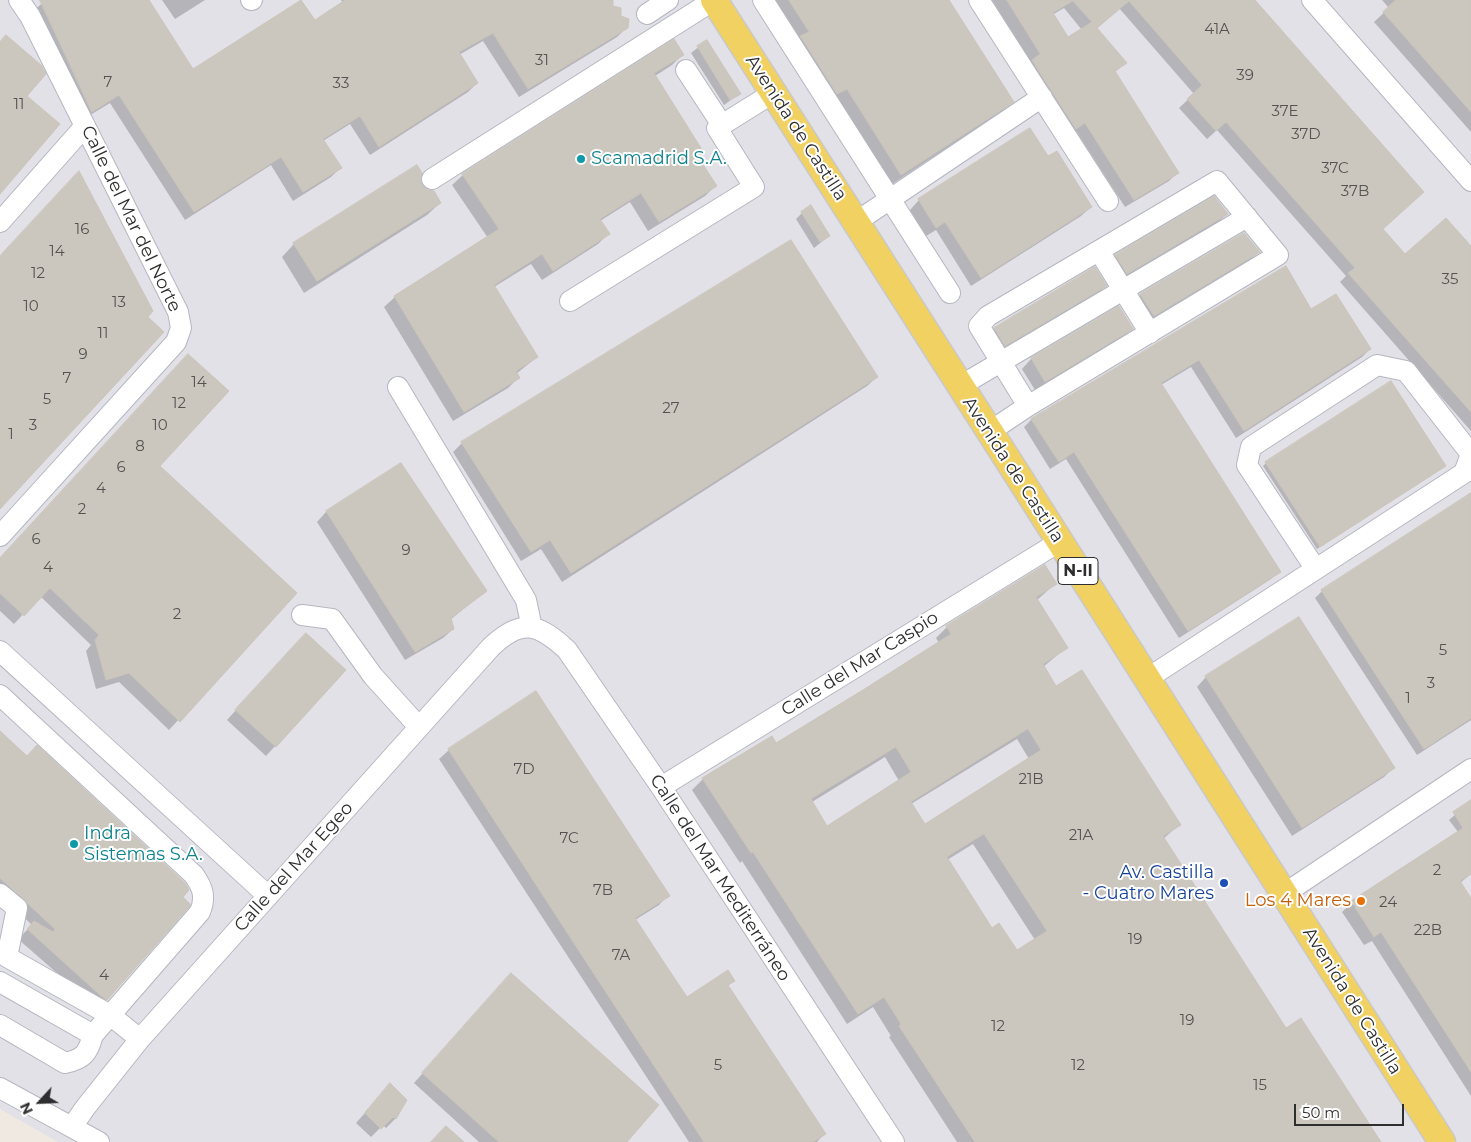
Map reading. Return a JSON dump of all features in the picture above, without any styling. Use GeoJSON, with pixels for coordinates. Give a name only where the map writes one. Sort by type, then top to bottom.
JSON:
{"type":"FeatureCollection","features":[{"type":"Feature","properties":{"kind":"main road","name":"Avenida de Castilla"},"geometry":{"type":"LineString","coordinates":[[714,0],[1059,542],[1148,678],[1442,1142]]}},
{"type":"Feature","properties":{"kind":"street","name":"Calle del Mar del Norte"},"geometry":{"type":"LineString","coordinates":[[0,536],[176,342],[181,328],[178,312],[30,16],[18,0]]}},
{"type":"Feature","properties":{"kind":"street"},"geometry":{"type":"LineString","coordinates":[[647,14],[668,0]]}},
{"type":"Feature","properties":{"kind":"street"},"geometry":{"type":"LineString","coordinates":[[432,179],[714,0]]}},
{"type":"Feature","properties":{"kind":"street"},"geometry":{"type":"LineString","coordinates":[[763,0],[950,293]]}},
{"type":"Feature","properties":{"kind":"street"},"geometry":{"type":"LineString","coordinates":[[979,0],[1108,201]]}},
{"type":"Feature","properties":{"kind":"street"},"geometry":{"type":"LineString","coordinates":[[1312,0],[1471,181]]}},
{"type":"Feature","properties":{"kind":"street"},"geometry":{"type":"LineString","coordinates":[[686,70],[722,125]]}},
{"type":"Feature","properties":{"kind":"street"},"geometry":{"type":"LineString","coordinates":[[570,301],[754,187],[717,128],[773,93]]}},
{"type":"Feature","properties":{"kind":"street"},"geometry":{"type":"LineString","coordinates":[[856,222],[1042,97]]}},
{"type":"Feature","properties":{"kind":"street"},"geometry":{"type":"LineString","coordinates":[[0,222],[85,126]]}},
{"type":"Feature","properties":{"kind":"street"},"geometry":{"type":"LineString","coordinates":[[989,432],[1028,406],[1278,255],[1217,181],[988,316],[979,326],[1028,406]]}},
{"type":"Feature","properties":{"kind":"street"},"geometry":{"type":"LineString","coordinates":[[960,386],[1247,217]]}},
{"type":"Feature","properties":{"kind":"street"},"geometry":{"type":"LineString","coordinates":[[1099,251],[1150,333]]}},
{"type":"Feature","properties":{"kind":"street"},"geometry":{"type":"LineString","coordinates":[[1148,678],[1464,473],[1471,454],[1406,371],[1377,365],[1250,447],[1247,465],[1315,568]]}},
{"type":"Feature","properties":{"kind":"street"},"geometry":{"type":"LineString","coordinates":[[398,387],[526,600],[532,628]]}},
{"type":"Feature","properties":{"kind":"street","name":"Calle del Mar Caspio"},"geometry":{"type":"LineString","coordinates":[[661,787],[1059,542]]}},
{"type":"Feature","properties":{"kind":"street"},"geometry":{"type":"LineString","coordinates":[[302,615],[332,619],[373,676],[419,727]]}},
{"type":"Feature","properties":{"kind":"street","name":"Calle del Mar Egeo"},"geometry":{"type":"LineString","coordinates":[[72,1127],[84,1108],[140,1039],[505,633],[532,628]]}},
{"type":"Feature","properties":{"kind":"street","name":"Calle del Mar Mediterráneo"},"geometry":{"type":"LineString","coordinates":[[532,628],[547,632],[566,650],[661,787],[894,1142]]}},
{"type":"Feature","properties":{"kind":"street"},"geometry":{"type":"LineString","coordinates":[[0,651],[268,896]]}},
{"type":"Feature","properties":{"kind":"street"},"geometry":{"type":"LineString","coordinates":[[0,695],[194,875],[201,886],[205,900],[200,912],[93,1035],[89,1052],[80,1060],[65,1063],[0,1025]]}},
{"type":"Feature","properties":{"kind":"street"},"geometry":{"type":"LineString","coordinates":[[1284,894],[1471,769]]}},
{"type":"Feature","properties":{"kind":"street"},"geometry":{"type":"LineString","coordinates":[[0,894],[17,908],[7,957],[110,1015],[140,1039]]}},
{"type":"Feature","properties":{"kind":"street"},"geometry":{"type":"LineString","coordinates":[[0,982],[93,1035]]}},
{"type":"Feature","properties":{"kind":"street"},"geometry":{"type":"LineString","coordinates":[[0,1088],[99,1142]]}},
{"type":"Feature","properties":{"kind":"shaded area"},"geometry":{"type":"Polygon","coordinates":[[[0,0],[1471,0],[1471,1142],[58,1142],[0,1109],[0,0]]]}},
{"type":"Feature","properties":{"kind":"building"},"geometry":{"type":"Polygon","coordinates":[[[40,0],[149,0],[193,69],[301,0],[315,20],[345,0],[613,0],[613,6],[621,8],[621,16],[629,19],[628,28],[528,89],[493,33],[459,52],[478,83],[379,147],[360,116],[323,139],[342,168],[303,192],[281,157],[194,212],[119,95],[92,112],[40,0]]]}},
{"type":"Feature","properties":{"kind":"building"},"geometry":{"type":"Polygon","coordinates":[[[789,0],[949,0],[1014,102],[901,175],[847,89],[837,94],[800,36],[809,32],[789,0]]]}},
{"type":"Feature","properties":{"kind":"building"},"geometry":{"type":"Polygon","coordinates":[[[1007,0],[1255,0],[1424,192],[1383,229],[1405,254],[1446,218],[1471,246],[1471,412],[1348,273],[1355,268],[1226,122],[1216,131],[1187,99],[1202,85],[1129,1],[1097,28],[1127,63],[1115,71],[1179,173],[1134,200],[1085,123],[1076,129],[1045,81],[1032,60],[1040,54],[1007,0]],[[1073,1],[1053,13],[1068,37],[1092,22],[1073,1]]]}},
{"type":"Feature","properties":{"kind":"building"},"geometry":{"type":"Polygon","coordinates":[[[1396,0],[1471,0],[1471,112],[1383,12],[1396,0]]]}},
{"type":"Feature","properties":{"kind":"building"},"geometry":{"type":"Polygon","coordinates":[[[6,35],[41,65],[46,74],[27,96],[60,124],[0,194],[0,42],[6,35]]]}},
{"type":"Feature","properties":{"kind":"building","name":"Scamadrid S.A."},"geometry":{"type":"Polygon","coordinates":[[[674,39],[684,55],[654,73],[704,153],[698,157],[717,186],[659,222],[641,193],[600,219],[610,234],[553,271],[542,254],[494,285],[538,357],[516,371],[520,378],[464,412],[394,296],[499,229],[462,174],[674,39]]]}},
{"type":"Feature","properties":{"kind":"building"},"geometry":{"type":"Polygon","coordinates":[[[707,40],[741,94],[730,100],[697,46],[707,40]]]}},
{"type":"Feature","properties":{"kind":"building"},"geometry":{"type":"Polygon","coordinates":[[[1030,128],[1048,156],[1057,151],[1092,207],[981,278],[945,222],[936,228],[918,199],[1030,128]]]}},
{"type":"Feature","properties":{"kind":"building"},"geometry":{"type":"Polygon","coordinates":[[[417,165],[422,173],[420,179],[422,185],[427,190],[434,191],[441,203],[317,281],[293,243],[417,165]]]}},
{"type":"Feature","properties":{"kind":"building"},"geometry":{"type":"Polygon","coordinates":[[[79,171],[153,311],[148,317],[164,332],[0,509],[0,256],[79,171]]]}},
{"type":"Feature","properties":{"kind":"building"},"geometry":{"type":"Polygon","coordinates":[[[1214,196],[1228,214],[1127,274],[1115,255],[1214,196]]]}},
{"type":"Feature","properties":{"kind":"building"},"geometry":{"type":"Polygon","coordinates":[[[811,205],[830,236],[820,242],[801,212],[811,205]]]}},
{"type":"Feature","properties":{"kind":"building"},"geometry":{"type":"Polygon","coordinates":[[[1244,233],[1260,252],[1154,316],[1140,294],[1244,233]]]}},
{"type":"Feature","properties":{"kind":"building"},"geometry":{"type":"Polygon","coordinates":[[[791,240],[878,377],[571,573],[550,540],[531,552],[461,442],[791,240]]]}},
{"type":"Feature","properties":{"kind":"building"},"geometry":{"type":"Polygon","coordinates":[[[1286,266],[1311,309],[1336,294],[1371,349],[1244,431],[1199,360],[1161,383],[1281,572],[1188,631],[1074,452],[1059,462],[1031,419],[1286,266]]]}},
{"type":"Feature","properties":{"kind":"building"},"geometry":{"type":"Polygon","coordinates":[[[1095,267],[1107,286],[1005,346],[994,328],[1095,267]]]}},
{"type":"Feature","properties":{"kind":"building"},"geometry":{"type":"Polygon","coordinates":[[[1119,306],[1133,329],[1045,382],[1031,358],[1119,306]]]}},
{"type":"Feature","properties":{"kind":"building"},"geometry":{"type":"Polygon","coordinates":[[[188,354],[229,391],[160,466],[297,593],[180,722],[129,673],[106,680],[95,640],[99,635],[50,588],[24,616],[0,593],[0,558],[188,354]]]}},
{"type":"Feature","properties":{"kind":"building"},"geometry":{"type":"Polygon","coordinates":[[[1391,381],[1446,466],[1320,547],[1265,462],[1391,381]]]}},
{"type":"Feature","properties":{"kind":"building"},"geometry":{"type":"Polygon","coordinates":[[[401,463],[487,591],[451,618],[454,629],[415,652],[326,511],[401,463]]]}},
{"type":"Feature","properties":{"kind":"building"},"geometry":{"type":"Polygon","coordinates":[[[1471,493],[1471,718],[1424,749],[1321,590],[1471,493]]]}},
{"type":"Feature","properties":{"kind":"building"},"geometry":{"type":"Polygon","coordinates":[[[1045,565],[1057,584],[1036,597],[1068,648],[1043,664],[1056,686],[1082,670],[1181,825],[1163,836],[1286,1028],[1301,1018],[1381,1142],[975,1142],[899,1026],[901,1024],[884,997],[858,1014],[753,852],[751,853],[702,778],[772,736],[776,743],[863,690],[951,634],[946,626],[1045,565]],[[1028,729],[911,802],[925,824],[1041,750],[1028,729]],[[896,747],[811,799],[827,826],[911,772],[896,747]],[[984,834],[947,857],[992,928],[999,923],[1017,950],[1047,931],[984,834]]]}},
{"type":"Feature","properties":{"kind":"building"},"geometry":{"type":"Polygon","coordinates":[[[1299,617],[1395,768],[1302,828],[1205,676],[1299,617]]]}},
{"type":"Feature","properties":{"kind":"building"},"geometry":{"type":"Polygon","coordinates":[[[306,633],[346,670],[276,747],[235,710],[306,633]]]}},
{"type":"Feature","properties":{"kind":"building"},"geometry":{"type":"Polygon","coordinates":[[[536,691],[670,896],[635,918],[661,958],[687,997],[728,970],[735,981],[728,985],[826,1134],[813,1142],[704,1142],[448,749],[536,691]]]}},
{"type":"Feature","properties":{"kind":"building","name":"Indra Sistemas S.A."},"geometry":{"type":"Polygon","coordinates":[[[0,731],[27,756],[37,745],[185,883],[189,890],[183,897],[190,906],[107,1000],[27,929],[34,921],[53,932],[55,929],[0,878],[0,731]]]}},
{"type":"Feature","properties":{"kind":"building"},"geometry":{"type":"Polygon","coordinates":[[[1471,800],[1471,874],[1460,881],[1471,898],[1471,1072],[1381,932],[1374,937],[1351,901],[1463,828],[1453,812],[1471,800]]]}},
{"type":"Feature","properties":{"kind":"building"},"geometry":{"type":"Polygon","coordinates":[[[511,973],[659,1105],[627,1142],[499,1142],[422,1073],[511,973]]]}},
{"type":"Feature","properties":{"kind":"building"},"geometry":{"type":"Polygon","coordinates":[[[390,1083],[407,1100],[396,1119],[393,1117],[381,1129],[365,1113],[390,1083]]]}},
{"type":"Feature","properties":{"kind":"building"},"geometry":{"type":"Polygon","coordinates":[[[446,1126],[464,1142],[431,1142],[446,1126]]]}},
{"type":"Feature","properties":{"kind":"place","name":"Scamadrid S.A."},"geometry":{"type":"Point","coordinates":[581,159]}},
{"type":"Feature","properties":{"kind":"place","name":"Indra Sistemas S.A."},"geometry":{"type":"Point","coordinates":[74,844]}},
{"type":"Feature","properties":{"kind":"place","name":"Av. Castilla - Cuatro Mares"},"geometry":{"type":"Point","coordinates":[1224,883]}},
{"type":"Feature","properties":{"kind":"place","name":"Los 4 Mares"},"geometry":{"type":"Point","coordinates":[1361,901]}}]}
